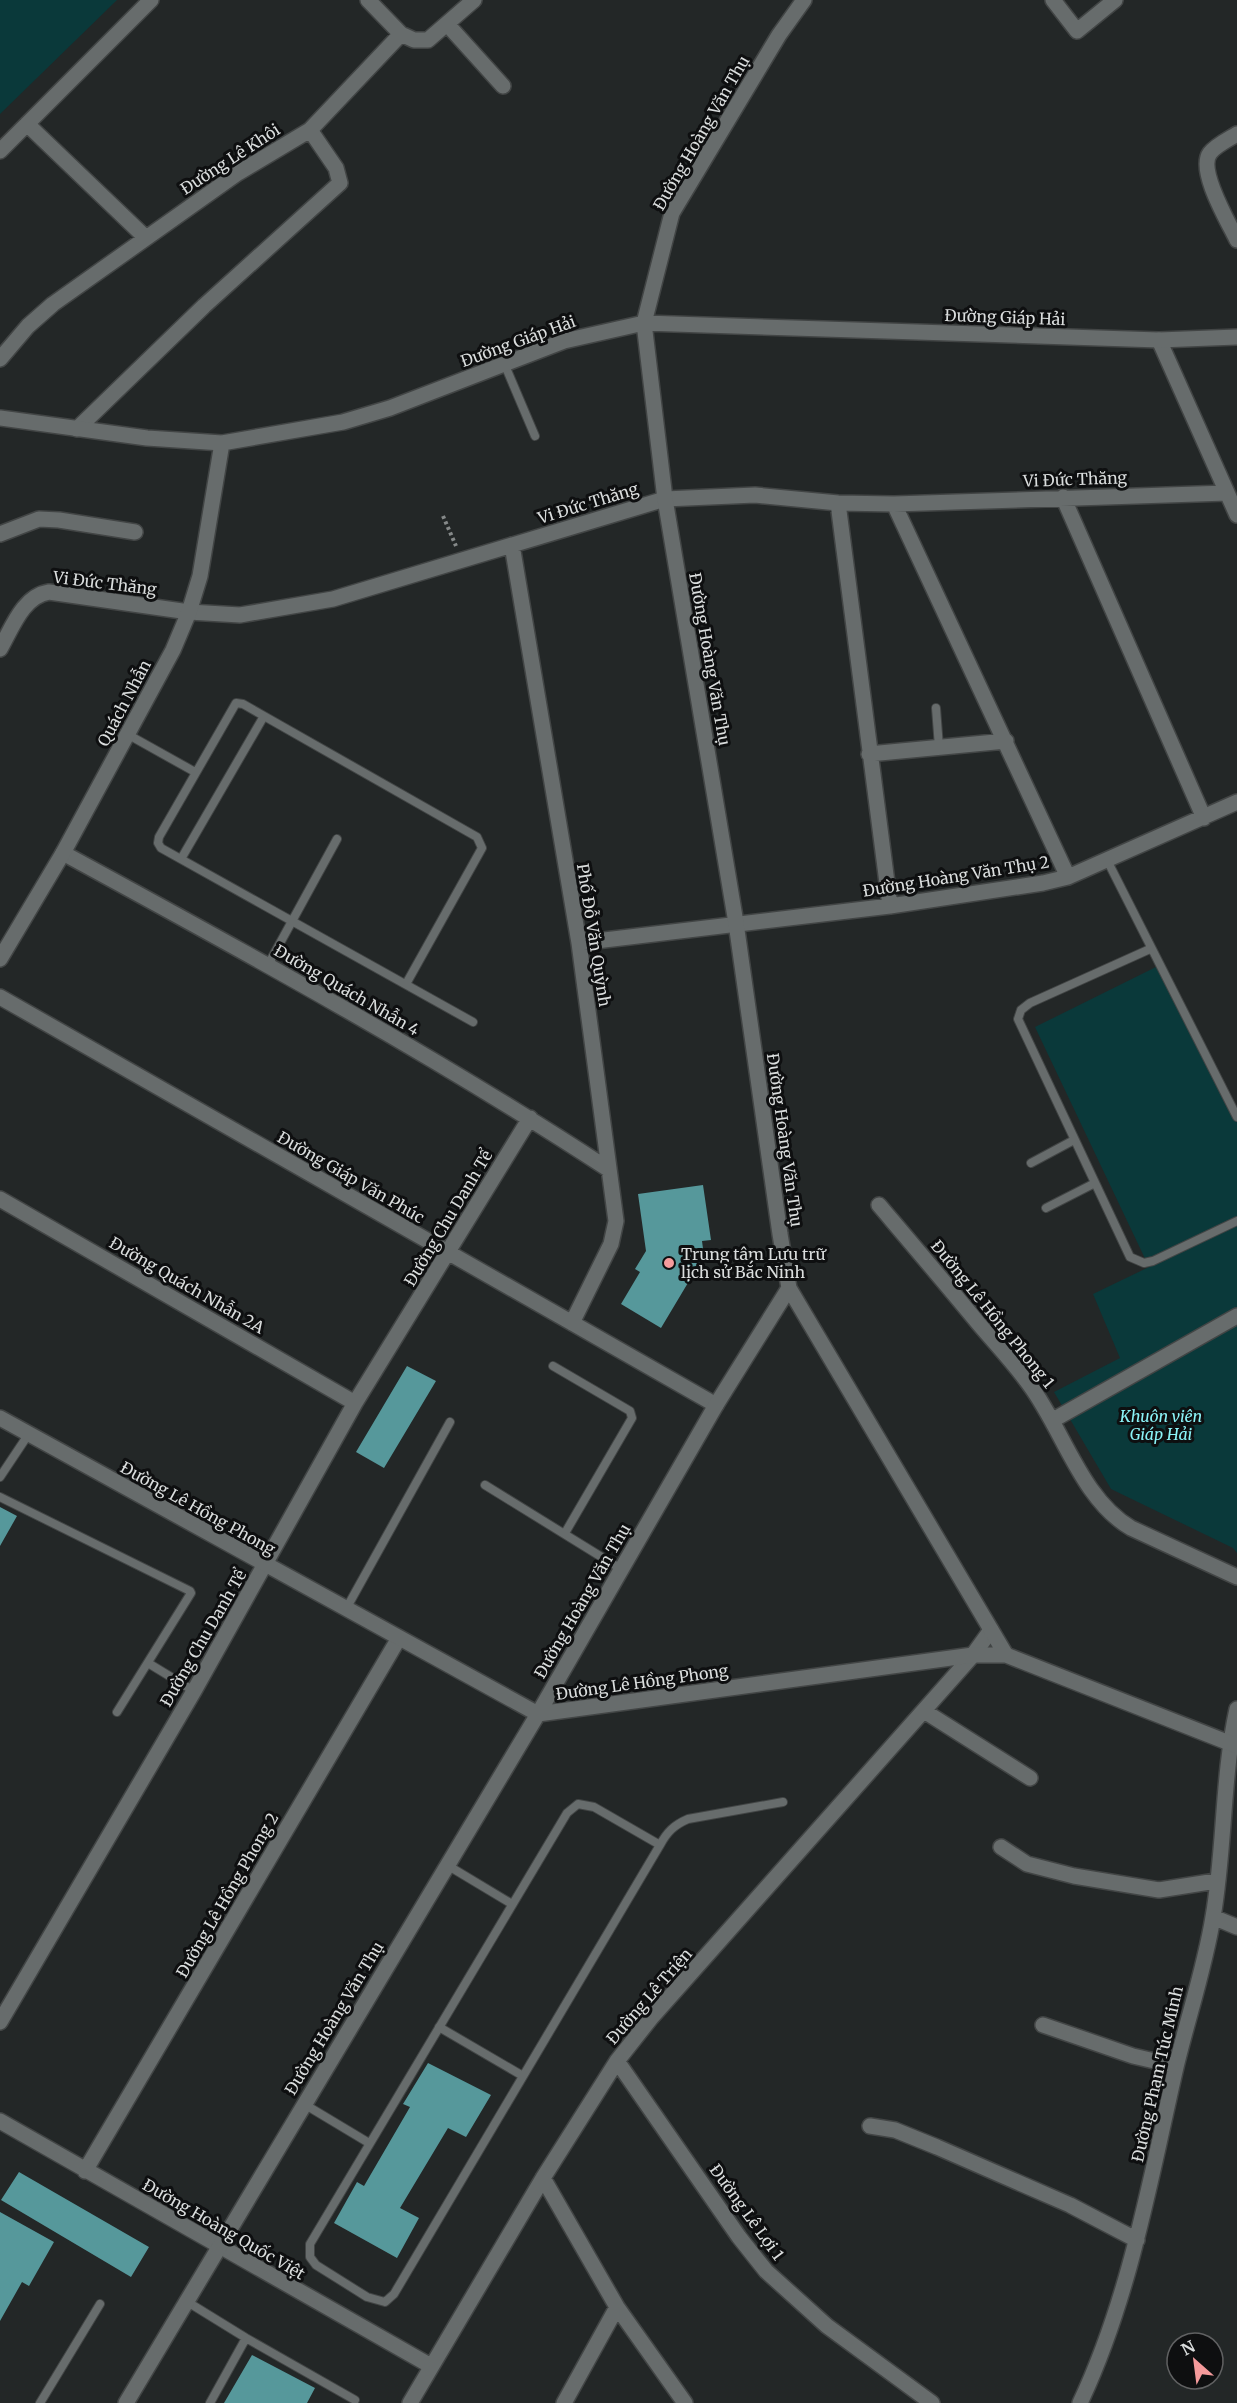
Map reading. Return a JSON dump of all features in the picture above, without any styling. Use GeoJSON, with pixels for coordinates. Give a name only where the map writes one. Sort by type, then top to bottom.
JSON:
{"type":"FeatureCollection","features":[{"type":"Feature","properties":{"kind":"street"},"geometry":{"type":"LineString","coordinates":[[0,151],[151,0]]}},
{"type":"Feature","properties":{"kind":"street"},"geometry":{"type":"LineString","coordinates":[[368,0],[401,34],[414,40],[428,39],[474,0]]}},
{"type":"Feature","properties":{"kind":"street","name":"Đường Hoàng Văn Thụ"},"geometry":{"type":"LineString","coordinates":[[126,2403],[538,1714],[716,1405],[789,1288],[736,923],[665,499],[644,323],[672,213],[779,35],[804,0]]}},
{"type":"Feature","properties":{"kind":"street"},"geometry":{"type":"LineString","coordinates":[[1053,0],[1077,31],[1115,0]]}},
{"type":"Feature","properties":{"kind":"street"},"geometry":{"type":"LineString","coordinates":[[447,24],[503,86]]}},
{"type":"Feature","properties":{"kind":"street","name":"Đường Lê Khôi"},"geometry":{"type":"LineString","coordinates":[[0,359],[28,326],[53,303],[238,173],[310,130],[401,34]]}},
{"type":"Feature","properties":{"kind":"street"},"geometry":{"type":"LineString","coordinates":[[27,124],[146,237]]}},
{"type":"Feature","properties":{"kind":"street"},"geometry":{"type":"LineString","coordinates":[[77,429],[204,306],[340,183],[336,168],[310,130]]}},
{"type":"Feature","properties":{"kind":"street"},"geometry":{"type":"LineString","coordinates":[[1237,134],[1210,153],[1206,162],[1207,175],[1237,240]]}},
{"type":"Feature","properties":{"kind":"street","name":"Đường Giáp Hải"},"geometry":{"type":"LineString","coordinates":[[0,418],[147,438],[222,443],[343,422],[390,408],[564,340],[644,323],[1159,340],[1237,337]]}},
{"type":"Feature","properties":{"kind":"street"},"geometry":{"type":"LineString","coordinates":[[1159,340],[1237,515]]}},
{"type":"Feature","properties":{"kind":"street","name":"Quách Nhẫn"},"geometry":{"type":"LineString","coordinates":[[0,958],[63,853],[173,650],[189,612],[200,576],[222,443]]}},
{"type":"Feature","properties":{"kind":"street","name":"Vi Đức Thăng"},"geometry":{"type":"LineString","coordinates":[[0,649],[29,600],[42,593],[49,592],[189,612],[240,615],[333,599],[665,499],[755,495],[894,504],[1227,493]]}},
{"type":"Feature","properties":{"kind":"street"},"geometry":{"type":"LineString","coordinates":[[1063,497],[1204,818]]}},
{"type":"Feature","properties":{"kind":"street"},"geometry":{"type":"LineString","coordinates":[[838,502],[890,906]]}},
{"type":"Feature","properties":{"kind":"street"},"geometry":{"type":"LineString","coordinates":[[894,504],[1068,877]]}},
{"type":"Feature","properties":{"kind":"street"},"geometry":{"type":"LineString","coordinates":[[0,534],[39,519],[135,532]]}},
{"type":"Feature","properties":{"kind":"street","name":"Phố Đỗ Văn Quỳnh"},"geometry":{"type":"LineString","coordinates":[[512,545],[579,943],[616,1221],[615,1231],[600,1269],[572,1323]]}},
{"type":"Feature","properties":{"kind":"street"},"geometry":{"type":"LineString","coordinates":[[869,754],[1006,741]]}},
{"type":"Feature","properties":{"kind":"street","name":"Đường Hoàng Văn Thụ 2"},"geometry":{"type":"LineString","coordinates":[[579,943],[890,906],[1043,883],[1068,877],[1237,802]]}},
{"type":"Feature","properties":{"kind":"street","name":"Đường Quách Nhẫn 4"},"geometry":{"type":"LineString","coordinates":[[63,853],[268,965],[530,1118],[608,1169]]}},
{"type":"Feature","properties":{"kind":"street","name":"Đường Giáp Văn Phúc"},"geometry":{"type":"LineString","coordinates":[[0,997],[716,1405]]}},
{"type":"Feature","properties":{"kind":"street","name":"Đường Chu Danh Tể"},"geometry":{"type":"LineString","coordinates":[[0,2022],[194,1691],[355,1402],[530,1118]]}},
{"type":"Feature","properties":{"kind":"street","name":"Đường Quách Nhẫn 2A"},"geometry":{"type":"LineString","coordinates":[[0,1199],[355,1402]]}},
{"type":"Feature","properties":{"kind":"street","name":"Đường Lê Hồng Phong 1"},"geometry":{"type":"LineString","coordinates":[[879,1205],[1029,1384],[1053,1420],[1090,1488],[1103,1507],[1117,1520],[1237,1577]]}},
{"type":"Feature","properties":{"kind":"street"},"geometry":{"type":"LineString","coordinates":[[789,1288],[1006,1655]]}},
{"type":"Feature","properties":{"kind":"street"},"geometry":{"type":"LineString","coordinates":[[1053,1420],[1237,1316]]}},
{"type":"Feature","properties":{"kind":"street","name":"Đường Lê Hồng Phong"},"geometry":{"type":"LineString","coordinates":[[0,1418],[538,1714],[974,1655],[1006,1655],[1233,1745]]}},
{"type":"Feature","properties":{"kind":"street","name":"Đường Lê Triện"},"geometry":{"type":"LineString","coordinates":[[410,2403],[543,2178],[617,2061],[651,2018],[974,1655],[991,1630]]}},
{"type":"Feature","properties":{"kind":"street","name":"Đường Lê Hồng Phong 2"},"geometry":{"type":"LineString","coordinates":[[85,2171],[399,1638]]}},
{"type":"Feature","properties":{"kind":"street"},"geometry":{"type":"LineString","coordinates":[[1233,1745],[1237,1709]]}},
{"type":"Feature","properties":{"kind":"street"},"geometry":{"type":"LineString","coordinates":[[924,1712],[1030,1778]]}},
{"type":"Feature","properties":{"kind":"street","name":"Đường Phạm Túc Minh"},"geometry":{"type":"LineString","coordinates":[[1080,2403],[1096,2369],[1137,2240],[1176,2066],[1213,1917],[1233,1745]]}},
{"type":"Feature","properties":{"kind":"street"},"geometry":{"type":"LineString","coordinates":[[1001,1847],[1027,1864],[1159,1890],[1216,1881]]}},
{"type":"Feature","properties":{"kind":"street"},"geometry":{"type":"LineString","coordinates":[[1213,1917],[1237,1927]]}},
{"type":"Feature","properties":{"kind":"street"},"geometry":{"type":"LineString","coordinates":[[1043,2025],[1133,2056],[1176,2066]]}},
{"type":"Feature","properties":{"kind":"street","name":"Đường Lê Lợi 1"},"geometry":{"type":"LineString","coordinates":[[617,2061],[766,2271],[827,2325],[932,2403]]}},
{"type":"Feature","properties":{"kind":"street","name":"Đường Hoàng Quốc Việt"},"geometry":{"type":"LineString","coordinates":[[0,2121],[431,2366]]}},
{"type":"Feature","properties":{"kind":"street"},"geometry":{"type":"LineString","coordinates":[[870,2126],[895,2130],[937,2147],[1070,2205],[1137,2240]]}},
{"type":"Feature","properties":{"kind":"street"},"geometry":{"type":"LineString","coordinates":[[543,2178],[617,2307],[685,2403]]}},
{"type":"Feature","properties":{"kind":"street"},"geometry":{"type":"LineString","coordinates":[[564,2403],[617,2307]]}},
{"type":"Feature","properties":{"kind":"lane"},"geometry":{"type":"LineString","coordinates":[[504,363],[535,436]]}},
{"type":"Feature","properties":{"kind":"lane"},"geometry":{"type":"LineString","coordinates":[[405,984],[482,848],[481,842],[477,837],[243,704],[236,703],[159,837],[158,843],[161,848],[473,1022]]}},
{"type":"Feature","properties":{"kind":"lane"},"geometry":{"type":"LineString","coordinates":[[936,708],[939,747]]}},
{"type":"Feature","properties":{"kind":"lane"},"geometry":{"type":"LineString","coordinates":[[181,859],[264,716]]}},
{"type":"Feature","properties":{"kind":"lane"},"geometry":{"type":"LineString","coordinates":[[127,734],[195,772]]}},
{"type":"Feature","properties":{"kind":"lane"},"geometry":{"type":"LineString","coordinates":[[268,965],[338,839]]}},
{"type":"Feature","properties":{"kind":"lane"},"geometry":{"type":"LineString","coordinates":[[1107,860],[1150,949],[1237,1117]]}},
{"type":"Feature","properties":{"kind":"lane"},"geometry":{"type":"LineString","coordinates":[[1150,949],[1030,1003],[1021,1010],[1018,1019],[1130,1257],[1144,1263],[1153,1261],[1237,1221]]}},
{"type":"Feature","properties":{"kind":"lane"},"geometry":{"type":"LineString","coordinates":[[1032,1163],[1074,1140]]}},
{"type":"Feature","properties":{"kind":"lane"},"geometry":{"type":"LineString","coordinates":[[1046,1208],[1095,1183]]}},
{"type":"Feature","properties":{"kind":"lane"},"geometry":{"type":"LineString","coordinates":[[553,1366],[630,1411],[632,1418],[565,1533]]}},
{"type":"Feature","properties":{"kind":"lane"},"geometry":{"type":"LineString","coordinates":[[346,1609],[450,1422]]}},
{"type":"Feature","properties":{"kind":"lane"},"geometry":{"type":"LineString","coordinates":[[0,1477],[28,1435]]}},
{"type":"Feature","properties":{"kind":"lane"},"geometry":{"type":"LineString","coordinates":[[485,1485],[621,1569]]}},
{"type":"Feature","properties":{"kind":"lane"},"geometry":{"type":"LineString","coordinates":[[0,1497],[190,1590],[117,1712]]}},
{"type":"Feature","properties":{"kind":"lane"},"geometry":{"type":"LineString","coordinates":[[148,1663],[194,1691]]}},
{"type":"Feature","properties":{"kind":"lane"},"geometry":{"type":"LineString","coordinates":[[660,1845],[594,1807],[578,1804],[567,1813],[310,2244],[310,2256],[316,2265],[367,2297],[385,2302],[394,2294],[524,2076],[660,1845],[666,1833],[676,1824],[688,1819],[783,1802]]}},
{"type":"Feature","properties":{"kind":"lane"},"geometry":{"type":"LineString","coordinates":[[447,1865],[512,1904]]}},
{"type":"Feature","properties":{"kind":"lane"},"geometry":{"type":"LineString","coordinates":[[439,2027],[524,2076]]}},
{"type":"Feature","properties":{"kind":"lane"},"geometry":{"type":"LineString","coordinates":[[303,2104],[369,2143]]}},
{"type":"Feature","properties":{"kind":"lane"},"geometry":{"type":"LineString","coordinates":[[186,2301],[356,2400]]}},
{"type":"Feature","properties":{"kind":"lane"},"geometry":{"type":"LineString","coordinates":[[41,2403],[100,2304]]}},
{"type":"Feature","properties":{"kind":"lane"},"geometry":{"type":"LineString","coordinates":[[210,2403],[246,2338]]}},
{"type":"Feature","properties":{"kind":"path"},"geometry":{"type":"LineString","coordinates":[[443,516],[462,560]]}},
{"type":"Feature","properties":{"kind":"green space"},"geometry":{"type":"Polygon","coordinates":[[[0,0],[117,0],[0,114],[0,0]]]}},
{"type":"Feature","properties":{"kind":"green space","name":"Khuôn viên Giáp Hải"},"geometry":{"type":"Polygon","coordinates":[[[1160,965],[1237,1115],[1237,1553],[1233,1548],[1111,1489],[1054,1392],[1120,1358],[1093,1294],[1149,1267],[1035,1027],[1160,965]]]}},
{"type":"Feature","properties":{"kind":"building","name":"Trung tâm Lưu trữ lịch sử Bắc Ninh"},"geometry":{"type":"Polygon","coordinates":[[[703,1185],[711,1240],[702,1241],[704,1256],[661,1328],[621,1304],[640,1272],[635,1269],[646,1251],[638,1194],[703,1185]]]}},
{"type":"Feature","properties":{"kind":"building"},"geometry":{"type":"Polygon","coordinates":[[[407,1366],[436,1381],[384,1468],[356,1452],[407,1366]]]}},
{"type":"Feature","properties":{"kind":"building"},"geometry":{"type":"Polygon","coordinates":[[[0,1507],[17,1516],[0,1546],[0,1507]]]}},
{"type":"Feature","properties":{"kind":"building"},"geometry":{"type":"Polygon","coordinates":[[[428,2063],[491,2095],[466,2137],[448,2128],[400,2208],[419,2218],[397,2258],[334,2223],[357,2182],[364,2186],[410,2107],[403,2104],[428,2063]]]}},
{"type":"Feature","properties":{"kind":"building"},"geometry":{"type":"Polygon","coordinates":[[[19,2172],[149,2247],[131,2277],[1,2200],[19,2172]]]}},
{"type":"Feature","properties":{"kind":"building"},"geometry":{"type":"Polygon","coordinates":[[[0,2212],[54,2242],[29,2286],[22,2282],[0,2321],[0,2212]]]}},
{"type":"Feature","properties":{"kind":"building"},"geometry":{"type":"Polygon","coordinates":[[[252,2355],[315,2388],[307,2403],[224,2403],[252,2355]]]}},
{"type":"Feature","properties":{"kind":"place","name":"Trung tâm Lưu trữ lịch sử Bắc Ninh"},"geometry":{"type":"Point","coordinates":[669,1263]}}]}
